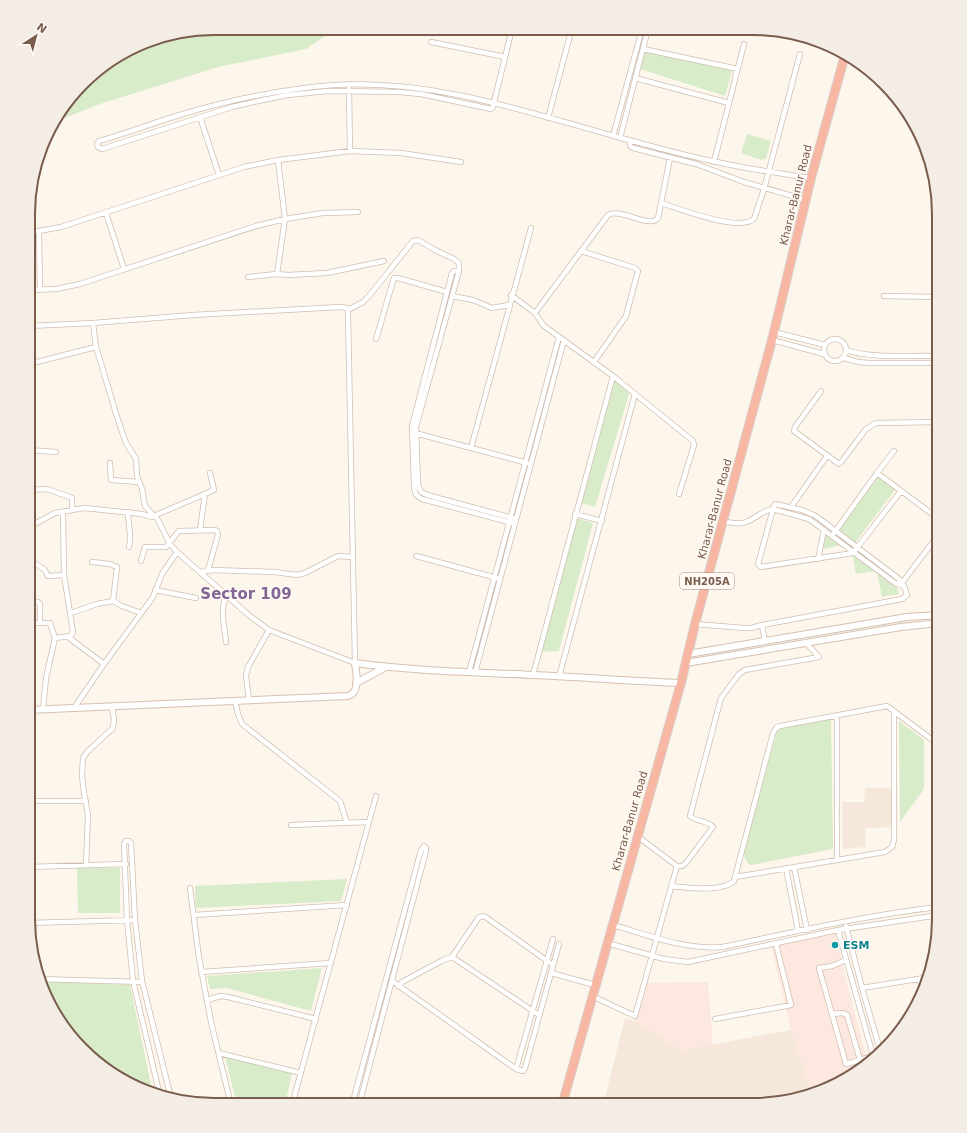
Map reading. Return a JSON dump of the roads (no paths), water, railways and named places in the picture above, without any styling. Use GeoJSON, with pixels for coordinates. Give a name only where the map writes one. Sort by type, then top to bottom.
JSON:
{"type":"FeatureCollection","features":[{"type":"Feature","properties":{"kind":"highway","name":"Kharar-Banur Road"},"geometry":{"type":"LineString","coordinates":[[564,1098],[681,683],[695,624],[773,336],[811,178],[844,60]]}},
{"type":"Feature","properties":{"kind":"street"},"geometry":{"type":"LineString","coordinates":[[510,35],[494,102],[492,108],[421,94],[378,91],[328,91],[288,95],[258,101],[200,117],[102,149],[98,148],[97,144],[100,141],[182,114],[286,90],[349,85],[398,87],[444,92],[494,102],[620,138],[714,162],[811,178]]}},
{"type":"Feature","properties":{"kind":"street"},"geometry":{"type":"LineString","coordinates":[[548,118],[569,35]]}},
{"type":"Feature","properties":{"kind":"street"},"geometry":{"type":"LineString","coordinates":[[613,136],[640,35]]}},
{"type":"Feature","properties":{"kind":"street"},"geometry":{"type":"LineString","coordinates":[[620,138],[646,35]]}},
{"type":"Feature","properties":{"kind":"street"},"geometry":{"type":"LineString","coordinates":[[431,42],[505,57]]}},
{"type":"Feature","properties":{"kind":"street"},"geometry":{"type":"LineString","coordinates":[[714,162],[744,44]]}},
{"type":"Feature","properties":{"kind":"street"},"geometry":{"type":"LineString","coordinates":[[643,49],[738,69]]}},
{"type":"Feature","properties":{"kind":"street"},"geometry":{"type":"LineString","coordinates":[[661,203],[724,222],[751,222],[756,216],[764,189],[800,54]]}},
{"type":"Feature","properties":{"kind":"street"},"geometry":{"type":"LineString","coordinates":[[635,78],[729,103]]}},
{"type":"Feature","properties":{"kind":"street"},"geometry":{"type":"LineString","coordinates":[[349,85],[350,151]]}},
{"type":"Feature","properties":{"kind":"street"},"geometry":{"type":"LineString","coordinates":[[200,117],[219,175]]}},
{"type":"Feature","properties":{"kind":"street"},"geometry":{"type":"LineString","coordinates":[[630,140],[630,146],[633,148],[696,164],[764,189],[806,200]]}},
{"type":"Feature","properties":{"kind":"street"},"geometry":{"type":"LineString","coordinates":[[35,231],[61,227],[244,167],[278,160],[350,151],[401,153],[461,162]]}},
{"type":"Feature","properties":{"kind":"street"},"geometry":{"type":"LineString","coordinates":[[535,314],[608,215],[615,213],[653,222],[658,218],[670,158]]}},
{"type":"Feature","properties":{"kind":"street"},"geometry":{"type":"LineString","coordinates":[[277,274],[285,219],[278,160]]}},
{"type":"Feature","properties":{"kind":"street"},"geometry":{"type":"LineString","coordinates":[[35,290],[56,289],[80,284],[231,233],[285,219],[323,213],[358,212]]}},
{"type":"Feature","properties":{"kind":"street"},"geometry":{"type":"LineString","coordinates":[[106,213],[124,269]]}},
{"type":"Feature","properties":{"kind":"street"},"geometry":{"type":"LineString","coordinates":[[471,448],[530,228]]}},
{"type":"Feature","properties":{"kind":"street"},"geometry":{"type":"LineString","coordinates":[[39,231],[40,290]]}},
{"type":"Feature","properties":{"kind":"street"},"geometry":{"type":"LineString","coordinates":[[348,310],[363,302],[369,296],[413,241],[418,240],[459,263],[452,296],[414,432]]}},
{"type":"Feature","properties":{"kind":"street"},"geometry":{"type":"LineString","coordinates":[[581,251],[634,268],[638,271],[626,316],[594,362]]}},
{"type":"Feature","properties":{"kind":"street"},"geometry":{"type":"LineString","coordinates":[[248,277],[277,274],[292,275],[328,273],[384,261]]}},
{"type":"Feature","properties":{"kind":"street"},"geometry":{"type":"LineString","coordinates":[[458,271],[453,272],[413,419],[414,487],[416,495],[422,499],[513,520]]}},
{"type":"Feature","properties":{"kind":"street"},"geometry":{"type":"LineString","coordinates":[[376,339],[394,278],[447,292]]}},
{"type":"Feature","properties":{"kind":"street"},"geometry":{"type":"LineString","coordinates":[[511,295],[535,314],[542,324],[613,376],[691,439],[694,443],[679,494]]}},
{"type":"Feature","properties":{"kind":"street"},"geometry":{"type":"LineString","coordinates":[[452,296],[473,300],[492,308],[509,305]]}},
{"type":"Feature","properties":{"kind":"street"},"geometry":{"type":"LineString","coordinates":[[884,296],[932,297]]}},
{"type":"Feature","properties":{"kind":"street"},"geometry":{"type":"LineString","coordinates":[[35,326],[340,307],[344,307],[348,310]]}},
{"type":"Feature","properties":{"kind":"street"},"geometry":{"type":"LineString","coordinates":[[35,710],[348,696],[354,693],[356,683],[348,310]]}},
{"type":"Feature","properties":{"kind":"street"},"geometry":{"type":"LineString","coordinates":[[93,323],[96,348],[118,420],[126,443],[136,459],[137,476],[145,506],[177,552],[269,630],[294,641],[355,663],[386,667],[472,673],[681,683]]}},
{"type":"Feature","properties":{"kind":"street"},"geometry":{"type":"LineString","coordinates":[[773,336],[825,345]]}},
{"type":"Feature","properties":{"kind":"street"},"geometry":{"type":"LineString","coordinates":[[773,336],[824,354],[834,362],[844,358],[868,363],[932,363]]}},
{"type":"Feature","properties":{"kind":"street"},"geometry":{"type":"LineString","coordinates":[[472,673],[500,579],[513,520],[562,339]]}},
{"type":"Feature","properties":{"kind":"street"},"geometry":{"type":"LineString","coordinates":[[824,354],[825,345],[829,341],[836,339],[842,342],[846,350],[844,358]]}},
{"type":"Feature","properties":{"kind":"street"},"geometry":{"type":"LineString","coordinates":[[35,363],[96,348]]}},
{"type":"Feature","properties":{"kind":"street"},"geometry":{"type":"LineString","coordinates":[[846,350],[854,353],[870,355],[932,356]]}},
{"type":"Feature","properties":{"kind":"street"},"geometry":{"type":"LineString","coordinates":[[533,675],[613,376]]}},
{"type":"Feature","properties":{"kind":"street"},"geometry":{"type":"LineString","coordinates":[[821,391],[795,427],[794,431],[836,463],[841,463],[866,429],[876,423],[932,422]]}},
{"type":"Feature","properties":{"kind":"street"},"geometry":{"type":"LineString","coordinates":[[559,677],[635,394]]}},
{"type":"Feature","properties":{"kind":"street"},"geometry":{"type":"LineString","coordinates":[[414,432],[528,463]]}},
{"type":"Feature","properties":{"kind":"street"},"geometry":{"type":"LineString","coordinates":[[35,450],[56,452]]}},
{"type":"Feature","properties":{"kind":"street"},"geometry":{"type":"LineString","coordinates":[[833,533],[894,451]]}},
{"type":"Feature","properties":{"kind":"street"},"geometry":{"type":"LineString","coordinates":[[791,507],[827,456]]}},
{"type":"Feature","properties":{"kind":"street"},"geometry":{"type":"LineString","coordinates":[[110,463],[111,480],[139,482]]}},
{"type":"Feature","properties":{"kind":"street"},"geometry":{"type":"LineString","coordinates":[[877,472],[932,514]]}},
{"type":"Feature","properties":{"kind":"street"},"geometry":{"type":"LineString","coordinates":[[35,524],[52,514],[84,508],[128,512],[154,517],[212,491],[214,488],[210,473]]}},
{"type":"Feature","properties":{"kind":"street"},"geometry":{"type":"LineString","coordinates":[[35,490],[47,489],[71,497],[72,510]]}},
{"type":"Feature","properties":{"kind":"street"},"geometry":{"type":"LineString","coordinates":[[695,624],[751,628],[902,599],[906,595],[902,585],[856,550],[833,533],[812,514],[791,507],[775,504],[758,562],[759,566],[764,568],[818,559],[856,550],[901,491]]}},
{"type":"Feature","properties":{"kind":"street"},"geometry":{"type":"LineString","coordinates":[[200,530],[205,494]]}},
{"type":"Feature","properties":{"kind":"street"},"geometry":{"type":"LineString","coordinates":[[723,521],[737,524],[746,523],[768,510],[773,509],[809,520],[824,530],[833,533]]}},
{"type":"Feature","properties":{"kind":"street"},"geometry":{"type":"LineString","coordinates":[[56,638],[68,637],[73,633],[64,575],[63,512]]}},
{"type":"Feature","properties":{"kind":"street"},"geometry":{"type":"LineString","coordinates":[[128,512],[130,534],[129,547]]}},
{"type":"Feature","properties":{"kind":"street"},"geometry":{"type":"LineString","coordinates":[[575,514],[602,521]]}},
{"type":"Feature","properties":{"kind":"street"},"geometry":{"type":"LineString","coordinates":[[472,673],[494,577],[513,520]]}},
{"type":"Feature","properties":{"kind":"street"},"geometry":{"type":"LineString","coordinates":[[141,561],[145,547],[163,548],[170,544],[176,533],[179,531],[215,530],[218,533],[208,570]]}},
{"type":"Feature","properties":{"kind":"street"},"geometry":{"type":"LineString","coordinates":[[818,559],[824,530]]}},
{"type":"Feature","properties":{"kind":"street"},"geometry":{"type":"LineString","coordinates":[[902,585],[932,544]]}},
{"type":"Feature","properties":{"kind":"street"},"geometry":{"type":"LineString","coordinates":[[74,708],[153,596],[162,574],[177,552]]}},
{"type":"Feature","properties":{"kind":"street"},"geometry":{"type":"LineString","coordinates":[[200,572],[208,570],[275,572],[297,575],[305,573],[338,556],[353,557]]}},
{"type":"Feature","properties":{"kind":"street"},"geometry":{"type":"LineString","coordinates":[[416,556],[500,579]]}},
{"type":"Feature","properties":{"kind":"street"},"geometry":{"type":"LineString","coordinates":[[92,562],[117,566],[113,601]]}},
{"type":"Feature","properties":{"kind":"street"},"geometry":{"type":"LineString","coordinates":[[35,564],[44,569],[48,576],[64,575]]}},
{"type":"Feature","properties":{"kind":"street"},"geometry":{"type":"LineString","coordinates":[[155,590],[196,598]]}},
{"type":"Feature","properties":{"kind":"street"},"geometry":{"type":"LineString","coordinates":[[226,642],[222,608],[227,595]]}},
{"type":"Feature","properties":{"kind":"street"},"geometry":{"type":"LineString","coordinates":[[70,612],[113,601],[141,613]]}},
{"type":"Feature","properties":{"kind":"street"},"geometry":{"type":"LineString","coordinates":[[35,602],[40,604],[40,623]]}},
{"type":"Feature","properties":{"kind":"street"},"geometry":{"type":"LineString","coordinates":[[688,654],[907,617],[932,615]]}},
{"type":"Feature","properties":{"kind":"street"},"geometry":{"type":"LineString","coordinates":[[35,623],[50,623],[56,638],[46,678],[43,709]]}},
{"type":"Feature","properties":{"kind":"street"},"geometry":{"type":"LineString","coordinates":[[686,663],[807,644],[901,627],[932,624]]}},
{"type":"Feature","properties":{"kind":"street"},"geometry":{"type":"LineString","coordinates":[[762,625],[764,642]]}},
{"type":"Feature","properties":{"kind":"street"},"geometry":{"type":"LineString","coordinates":[[250,700],[246,676],[248,667],[269,630]]}},
{"type":"Feature","properties":{"kind":"street"},"geometry":{"type":"LineString","coordinates":[[68,637],[104,664]]}},
{"type":"Feature","properties":{"kind":"street"},"geometry":{"type":"LineString","coordinates":[[637,836],[677,866],[682,866],[686,863],[713,827],[710,824],[690,816],[719,705],[724,694],[739,674],[745,670],[819,657],[807,644]]}},
{"type":"Feature","properties":{"kind":"street"},"geometry":{"type":"LineString","coordinates":[[356,683],[386,667]]}},
{"type":"Feature","properties":{"kind":"street"},"geometry":{"type":"LineString","coordinates":[[235,701],[239,720],[242,724],[340,801],[347,823]]}},
{"type":"Feature","properties":{"kind":"street"},"geometry":{"type":"LineString","coordinates":[[86,865],[89,828],[82,776],[83,758],[87,752],[112,728],[114,719],[112,706]]}},
{"type":"Feature","properties":{"kind":"street"},"geometry":{"type":"LineString","coordinates":[[671,886],[692,889],[705,888],[729,884],[734,881],[775,730],[780,726],[887,706],[932,740]]}},
{"type":"Feature","properties":{"kind":"street"},"geometry":{"type":"LineString","coordinates":[[735,877],[885,852],[889,850],[894,844],[894,712]]}},
{"type":"Feature","properties":{"kind":"street"},"geometry":{"type":"LineString","coordinates":[[837,716],[837,859]]}},
{"type":"Feature","properties":{"kind":"street"},"geometry":{"type":"LineString","coordinates":[[294,1098],[376,796]]}},
{"type":"Feature","properties":{"kind":"street"},"geometry":{"type":"LineString","coordinates":[[35,801],[86,801]]}},
{"type":"Feature","properties":{"kind":"street"},"geometry":{"type":"LineString","coordinates":[[291,825],[368,822]]}},
{"type":"Feature","properties":{"kind":"street"},"geometry":{"type":"LineString","coordinates":[[158,1088],[133,981],[127,920],[125,864],[125,843],[129,841],[131,843],[135,920],[142,982],[170,1092]]}},
{"type":"Feature","properties":{"kind":"street"},"geometry":{"type":"LineString","coordinates":[[354,1098],[404,924],[426,851],[424,846],[421,850],[404,924],[392,981],[361,1098]]}},
{"type":"Feature","properties":{"kind":"street"},"geometry":{"type":"LineString","coordinates":[[35,867],[132,864]]}},
{"type":"Feature","properties":{"kind":"street"},"geometry":{"type":"LineString","coordinates":[[592,996],[634,1016],[677,866]]}},
{"type":"Feature","properties":{"kind":"street"},"geometry":{"type":"LineString","coordinates":[[794,867],[807,930]]}},
{"type":"Feature","properties":{"kind":"street"},"geometry":{"type":"LineString","coordinates":[[786,868],[798,931]]}},
{"type":"Feature","properties":{"kind":"street"},"geometry":{"type":"LineString","coordinates":[[190,888],[196,943],[211,1022],[229,1098]]}},
{"type":"Feature","properties":{"kind":"street"},"geometry":{"type":"LineString","coordinates":[[194,915],[346,905]]}},
{"type":"Feature","properties":{"kind":"street"},"geometry":{"type":"LineString","coordinates":[[613,925],[657,938],[704,948],[712,948],[845,922],[916,909],[932,908]]}},
{"type":"Feature","properties":{"kind":"street"},"geometry":{"type":"LineString","coordinates":[[916,909],[918,918]]}},
{"type":"Feature","properties":{"kind":"street"},"geometry":{"type":"LineString","coordinates":[[398,986],[402,982],[443,960],[452,957],[479,917],[484,916],[553,965]]}},
{"type":"Feature","properties":{"kind":"street"},"geometry":{"type":"LineString","coordinates":[[607,943],[672,961],[688,962],[838,930],[932,916]]}},
{"type":"Feature","properties":{"kind":"street"},"geometry":{"type":"LineString","coordinates":[[35,922],[135,920]]}},
{"type":"Feature","properties":{"kind":"street"},"geometry":{"type":"LineString","coordinates":[[845,922],[878,1046]]}},
{"type":"Feature","properties":{"kind":"street"},"geometry":{"type":"LineString","coordinates":[[838,930],[872,1052]]}},
{"type":"Feature","properties":{"kind":"street"},"geometry":{"type":"LineString","coordinates":[[516,1069],[553,939]]}},
{"type":"Feature","properties":{"kind":"street"},"geometry":{"type":"LineString","coordinates":[[392,981],[516,1069],[521,1071],[524,1069],[559,944]]}},
{"type":"Feature","properties":{"kind":"street"},"geometry":{"type":"LineString","coordinates":[[715,1019],[791,1005],[776,944]]}},
{"type":"Feature","properties":{"kind":"street"},"geometry":{"type":"LineString","coordinates":[[452,957],[539,1015]]}},
{"type":"Feature","properties":{"kind":"street"},"geometry":{"type":"LineString","coordinates":[[846,960],[832,966],[819,968],[846,1064],[864,1059]]}},
{"type":"Feature","properties":{"kind":"street"},"geometry":{"type":"LineString","coordinates":[[202,972],[331,963]]}},
{"type":"Feature","properties":{"kind":"street"},"geometry":{"type":"LineString","coordinates":[[551,973],[595,985]]}},
{"type":"Feature","properties":{"kind":"street"},"geometry":{"type":"LineString","coordinates":[[46,978],[142,982]]}},
{"type":"Feature","properties":{"kind":"street"},"geometry":{"type":"LineString","coordinates":[[862,988],[921,978]]}},
{"type":"Feature","properties":{"kind":"street"},"geometry":{"type":"LineString","coordinates":[[207,1000],[221,996],[228,997],[316,1020]]}},
{"type":"Feature","properties":{"kind":"street"},"geometry":{"type":"LineString","coordinates":[[832,1014],[843,1013],[847,1015],[860,1060]]}},
{"type":"Feature","properties":{"kind":"street"},"geometry":{"type":"LineString","coordinates":[[219,1053],[301,1073]]}},
{"type":"Feature","properties":{"kind":"place","name":"ESM"},"geometry":{"type":"Point","coordinates":[835,945]}},
{"type":"Feature","properties":{"kind":"district","name":"Sector 109"},"geometry":{"type":"Point","coordinates":[246,594]}}]}
